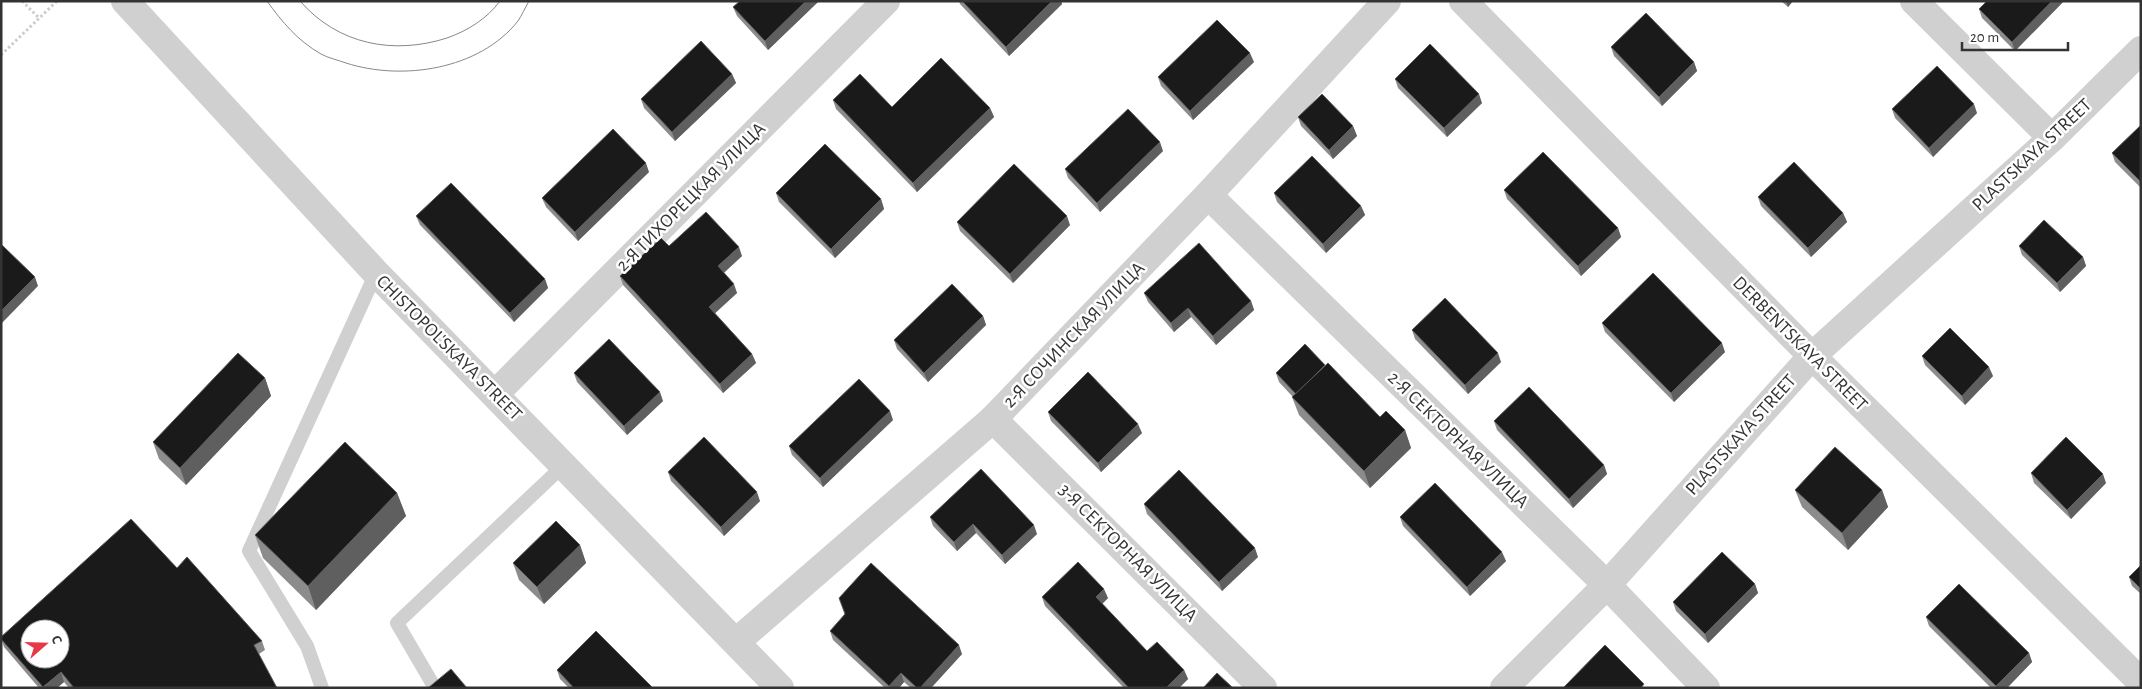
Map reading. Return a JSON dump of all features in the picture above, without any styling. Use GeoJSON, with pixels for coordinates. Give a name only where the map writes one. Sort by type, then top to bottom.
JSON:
{"type":"FeatureCollection","features":[{"type":"Feature","properties":{"kind":"street","name":"CHISTOPOL'SKAYA STREET"},"geometry":{"type":"LineString","coordinates":[[125,1],[376,273],[780,688]]}},
{"type":"Feature","properties":{"kind":"street","name":"2-Я ТИХОРЕЦКАЯ УЛИЦА"},"geometry":{"type":"LineString","coordinates":[[495,394],[886,1]]}},
{"type":"Feature","properties":{"kind":"street","name":"2-Я СОЧИНСКАЯ УЛИЦА"},"geometry":{"type":"LineString","coordinates":[[736,642],[994,419],[1208,195],[1386,1]]}},
{"type":"Feature","properties":{"kind":"street","name":"DERBENTSKAYA STREET"},"geometry":{"type":"LineString","coordinates":[[1463,1],[1812,356],[2141,682]]}},
{"type":"Feature","properties":{"kind":"street"},"geometry":{"type":"LineString","coordinates":[[1914,1],[2052,138]]}},
{"type":"Feature","properties":{"kind":"street","name":"PLASTSKAYA STREET"},"geometry":{"type":"LineString","coordinates":[[1504,688],[1606,585],[1812,356],[2052,138],[2141,50]]}},
{"type":"Feature","properties":{"kind":"street","name":"2-Я СЕКТОРНАЯ УЛИЦА"},"geometry":{"type":"LineString","coordinates":[[1208,195],[1606,585],[1706,688]]}},
{"type":"Feature","properties":{"kind":"street","name":"3-Я СЕКТОРНАЯ УЛИЦА"},"geometry":{"type":"LineString","coordinates":[[994,419],[1263,688]]}},
{"type":"Feature","properties":{"kind":"lane"},"geometry":{"type":"LineString","coordinates":[[322,688],[306,646],[249,551],[376,273]]}},
{"type":"Feature","properties":{"kind":"lane"},"geometry":{"type":"LineString","coordinates":[[435,688],[397,623],[564,465]]}},
{"type":"Feature","properties":{"kind":"path"},"geometry":{"type":"LineString","coordinates":[[22,1],[39,18]]}},
{"type":"Feature","properties":{"kind":"path"},"geometry":{"type":"LineString","coordinates":[[1,55],[57,1]]}},
{"type":"Feature","properties":{"kind":"building"},"geometry":{"type":"Polygon","coordinates":[[[740,1],[806,1],[765,41],[733,7],[740,1]]]}},
{"type":"Feature","properties":{"kind":"building"},"geometry":{"type":"Polygon","coordinates":[[[962,1],[1052,1],[1006,47],[962,1]]]}},
{"type":"Feature","properties":{"kind":"building"},"geometry":{"type":"Polygon","coordinates":[[[1987,1],[2052,1],[2012,42],[1979,9],[1987,1]]]}},
{"type":"Feature","properties":{"kind":"building"},"geometry":{"type":"Polygon","coordinates":[[[1646,13],[1694,62],[1659,97],[1611,47],[1646,13]]]}},
{"type":"Feature","properties":{"kind":"building"},"geometry":{"type":"Polygon","coordinates":[[[1217,20],[1250,53],[1190,111],[1158,77],[1217,20]]]}},
{"type":"Feature","properties":{"kind":"building"},"geometry":{"type":"Polygon","coordinates":[[[701,41],[732,74],[672,132],[641,99],[701,41]]]}},
{"type":"Feature","properties":{"kind":"building"},"geometry":{"type":"Polygon","coordinates":[[[1430,44],[1479,94],[1444,128],[1395,79],[1430,44]]]}},
{"type":"Feature","properties":{"kind":"building"},"geometry":{"type":"Polygon","coordinates":[[[941,58],[990,108],[913,183],[833,100],[860,74],[892,107],[941,58]]]}},
{"type":"Feature","properties":{"kind":"building"},"geometry":{"type":"Polygon","coordinates":[[[1937,66],[1974,104],[1929,148],[1892,109],[1937,66]]]}},
{"type":"Feature","properties":{"kind":"building"},"geometry":{"type":"Polygon","coordinates":[[[1322,94],[1353,126],[1329,150],[1298,117],[1322,94]]]}},
{"type":"Feature","properties":{"kind":"building"},"geometry":{"type":"Polygon","coordinates":[[[1128,109],[1160,142],[1097,203],[1065,169],[1128,109]]]}},
{"type":"Feature","properties":{"kind":"building"},"geometry":{"type":"Polygon","coordinates":[[[2141,125],[2141,182],[2112,153],[2141,125]]]}},
{"type":"Feature","properties":{"kind":"building"},"geometry":{"type":"Polygon","coordinates":[[[613,129],[646,163],[575,232],[542,198],[613,129]]]}},
{"type":"Feature","properties":{"kind":"building"},"geometry":{"type":"Polygon","coordinates":[[[825,144],[881,199],[831,249],[776,193],[825,144]]]}},
{"type":"Feature","properties":{"kind":"building"},"geometry":{"type":"Polygon","coordinates":[[[1543,152],[1618,228],[1578,266],[1504,190],[1543,152]]]}},
{"type":"Feature","properties":{"kind":"building"},"geometry":{"type":"Polygon","coordinates":[[[1312,156],[1361,206],[1323,244],[1274,193],[1312,156]]]}},
{"type":"Feature","properties":{"kind":"building"},"geometry":{"type":"Polygon","coordinates":[[[1794,162],[1843,213],[1808,248],[1758,197],[1794,162]]]}},
{"type":"Feature","properties":{"kind":"building"},"geometry":{"type":"Polygon","coordinates":[[[1014,164],[1067,216],[1010,274],[957,222],[1014,164]]]}},
{"type":"Feature","properties":{"kind":"building"},"geometry":{"type":"Polygon","coordinates":[[[451,183],[545,279],[510,313],[416,216],[451,183]]]}},
{"type":"Feature","properties":{"kind":"building"},"geometry":{"type":"Polygon","coordinates":[[[706,212],[739,247],[718,266],[734,284],[709,307],[752,354],[720,384],[620,276],[661,238],[669,246],[706,212]]]}},
{"type":"Feature","properties":{"kind":"building"},"geometry":{"type":"Polygon","coordinates":[[[2044,220],[2083,257],[2057,283],[2019,246],[2044,220]]]}},
{"type":"Feature","properties":{"kind":"building"},"geometry":{"type":"Polygon","coordinates":[[[1199,243],[1251,301],[1213,336],[1188,308],[1171,323],[1144,293],[1199,243]]]}},
{"type":"Feature","properties":{"kind":"building"},"geometry":{"type":"Polygon","coordinates":[[[1,246],[35,277],[1,311],[1,246]]]}},
{"type":"Feature","properties":{"kind":"building"},"geometry":{"type":"Polygon","coordinates":[[[1653,273],[1722,343],[1671,393],[1602,323],[1653,273]]]}},
{"type":"Feature","properties":{"kind":"building"},"geometry":{"type":"Polygon","coordinates":[[[952,284],[983,316],[924,373],[894,340],[952,284]]]}},
{"type":"Feature","properties":{"kind":"building"},"geometry":{"type":"Polygon","coordinates":[[[1445,298],[1498,353],[1465,385],[1412,330],[1445,298]]]}},
{"type":"Feature","properties":{"kind":"building"},"geometry":{"type":"Polygon","coordinates":[[[1950,328],[1989,367],[1962,396],[1922,356],[1950,328]]]}},
{"type":"Feature","properties":{"kind":"building"},"geometry":{"type":"Polygon","coordinates":[[[609,339],[660,392],[624,426],[574,373],[609,339]]]}},
{"type":"Feature","properties":{"kind":"building"},"geometry":{"type":"Polygon","coordinates":[[[1305,344],[1325,365],[1296,394],[1276,373],[1305,344]]]}},
{"type":"Feature","properties":{"kind":"building"},"geometry":{"type":"Polygon","coordinates":[[[238,353],[265,378],[180,468],[153,442],[238,353]]]}},
{"type":"Feature","properties":{"kind":"building"},"geometry":{"type":"Polygon","coordinates":[[[1328,363],[1380,417],[1386,411],[1405,430],[1364,471],[1292,397],[1328,363]]]}},
{"type":"Feature","properties":{"kind":"building"},"geometry":{"type":"Polygon","coordinates":[[[1088,372],[1138,424],[1098,463],[1048,412],[1088,372]]]}},
{"type":"Feature","properties":{"kind":"building"},"geometry":{"type":"Polygon","coordinates":[[[859,379],[890,411],[820,478],[789,446],[859,379]]]}},
{"type":"Feature","properties":{"kind":"building"},"geometry":{"type":"Polygon","coordinates":[[[1529,387],[1604,465],[1569,499],[1494,421],[1529,387]]]}},
{"type":"Feature","properties":{"kind":"building"},"geometry":{"type":"Polygon","coordinates":[[[704,437],[757,492],[721,527],[668,472],[704,437]]]}},
{"type":"Feature","properties":{"kind":"building"},"geometry":{"type":"Polygon","coordinates":[[[2066,437],[2103,474],[2067,510],[2031,473],[2066,437]]]}},
{"type":"Feature","properties":{"kind":"building"},"geometry":{"type":"Polygon","coordinates":[[[345,442],[397,493],[308,586],[255,535],[345,442]]]}},
{"type":"Feature","properties":{"kind":"building"},"geometry":{"type":"Polygon","coordinates":[[[1835,447],[1882,490],[1842,533],[1795,490],[1835,447]]]}},
{"type":"Feature","properties":{"kind":"building"},"geometry":{"type":"Polygon","coordinates":[[[981,469],[1034,525],[1002,555],[973,524],[954,542],[930,517],[981,469]]]}},
{"type":"Feature","properties":{"kind":"building"},"geometry":{"type":"Polygon","coordinates":[[[1179,470],[1255,548],[1219,582],[1144,504],[1179,470]]]}},
{"type":"Feature","properties":{"kind":"building"},"geometry":{"type":"Polygon","coordinates":[[[1435,483],[1502,552],[1467,587],[1400,517],[1435,483]]]}},
{"type":"Feature","properties":{"kind":"building"},"geometry":{"type":"Polygon","coordinates":[[[131,519],[177,568],[187,557],[262,641],[254,645],[277,688],[74,688],[61,672],[43,687],[27,669],[70,669],[70,619],[21,619],[131,519]]]}},
{"type":"Feature","properties":{"kind":"building"},"geometry":{"type":"Polygon","coordinates":[[[556,521],[580,545],[537,587],[513,563],[556,521]]]}},
{"type":"Feature","properties":{"kind":"building"},"geometry":{"type":"Polygon","coordinates":[[[1722,552],[1755,584],[1705,634],[1673,602],[1722,552]]]}},
{"type":"Feature","properties":{"kind":"building"},"geometry":{"type":"Polygon","coordinates":[[[1078,562],[1104,589],[1096,597],[1147,651],[1157,642],[1184,670],[1166,688],[1129,688],[1042,597],[1078,562]]]}},
{"type":"Feature","properties":{"kind":"building"},"geometry":{"type":"Polygon","coordinates":[[[871,563],[959,645],[920,688],[917,688],[901,673],[889,686],[830,631],[845,614],[839,598],[871,563]]]}},
{"type":"Feature","properties":{"kind":"building"},"geometry":{"type":"Polygon","coordinates":[[[2141,565],[2141,589],[2129,577],[2141,565]]]}},
{"type":"Feature","properties":{"kind":"building"},"geometry":{"type":"Polygon","coordinates":[[[1959,584],[2029,653],[1996,686],[1926,617],[1959,584]]]}},
{"type":"Feature","properties":{"kind":"building"},"geometry":{"type":"Polygon","coordinates":[[[20,620],[20,661],[1,639],[20,620]]]}},
{"type":"Feature","properties":{"kind":"building"},"geometry":{"type":"Polygon","coordinates":[[[596,631],[653,688],[574,688],[557,670],[596,631]]]}},
{"type":"Feature","properties":{"kind":"building"},"geometry":{"type":"Polygon","coordinates":[[[1605,645],[1644,684],[1641,688],[1563,688],[1605,645]]]}},
{"type":"Feature","properties":{"kind":"building"},"geometry":{"type":"Polygon","coordinates":[[[451,669],[467,688],[428,688],[451,669]]]}},
{"type":"Feature","properties":{"kind":"building"},"geometry":{"type":"Polygon","coordinates":[[[1217,673],[1233,688],[1203,688],[1217,673]]]}},
{"type":"Feature","properties":{"kind":"tram line"},"geometry":{"type":"LineString","coordinates":[[267,1],[291,30],[321,54],[346,63],[391,71],[415,71],[438,67],[461,61],[483,51],[502,38],[518,21],[529,1]]}},
{"type":"Feature","properties":{"kind":"tram line"},"geometry":{"type":"LineString","coordinates":[[300,1],[315,16],[349,37],[387,45],[407,46],[447,38],[462,32],[483,19],[500,1]]}}]}
